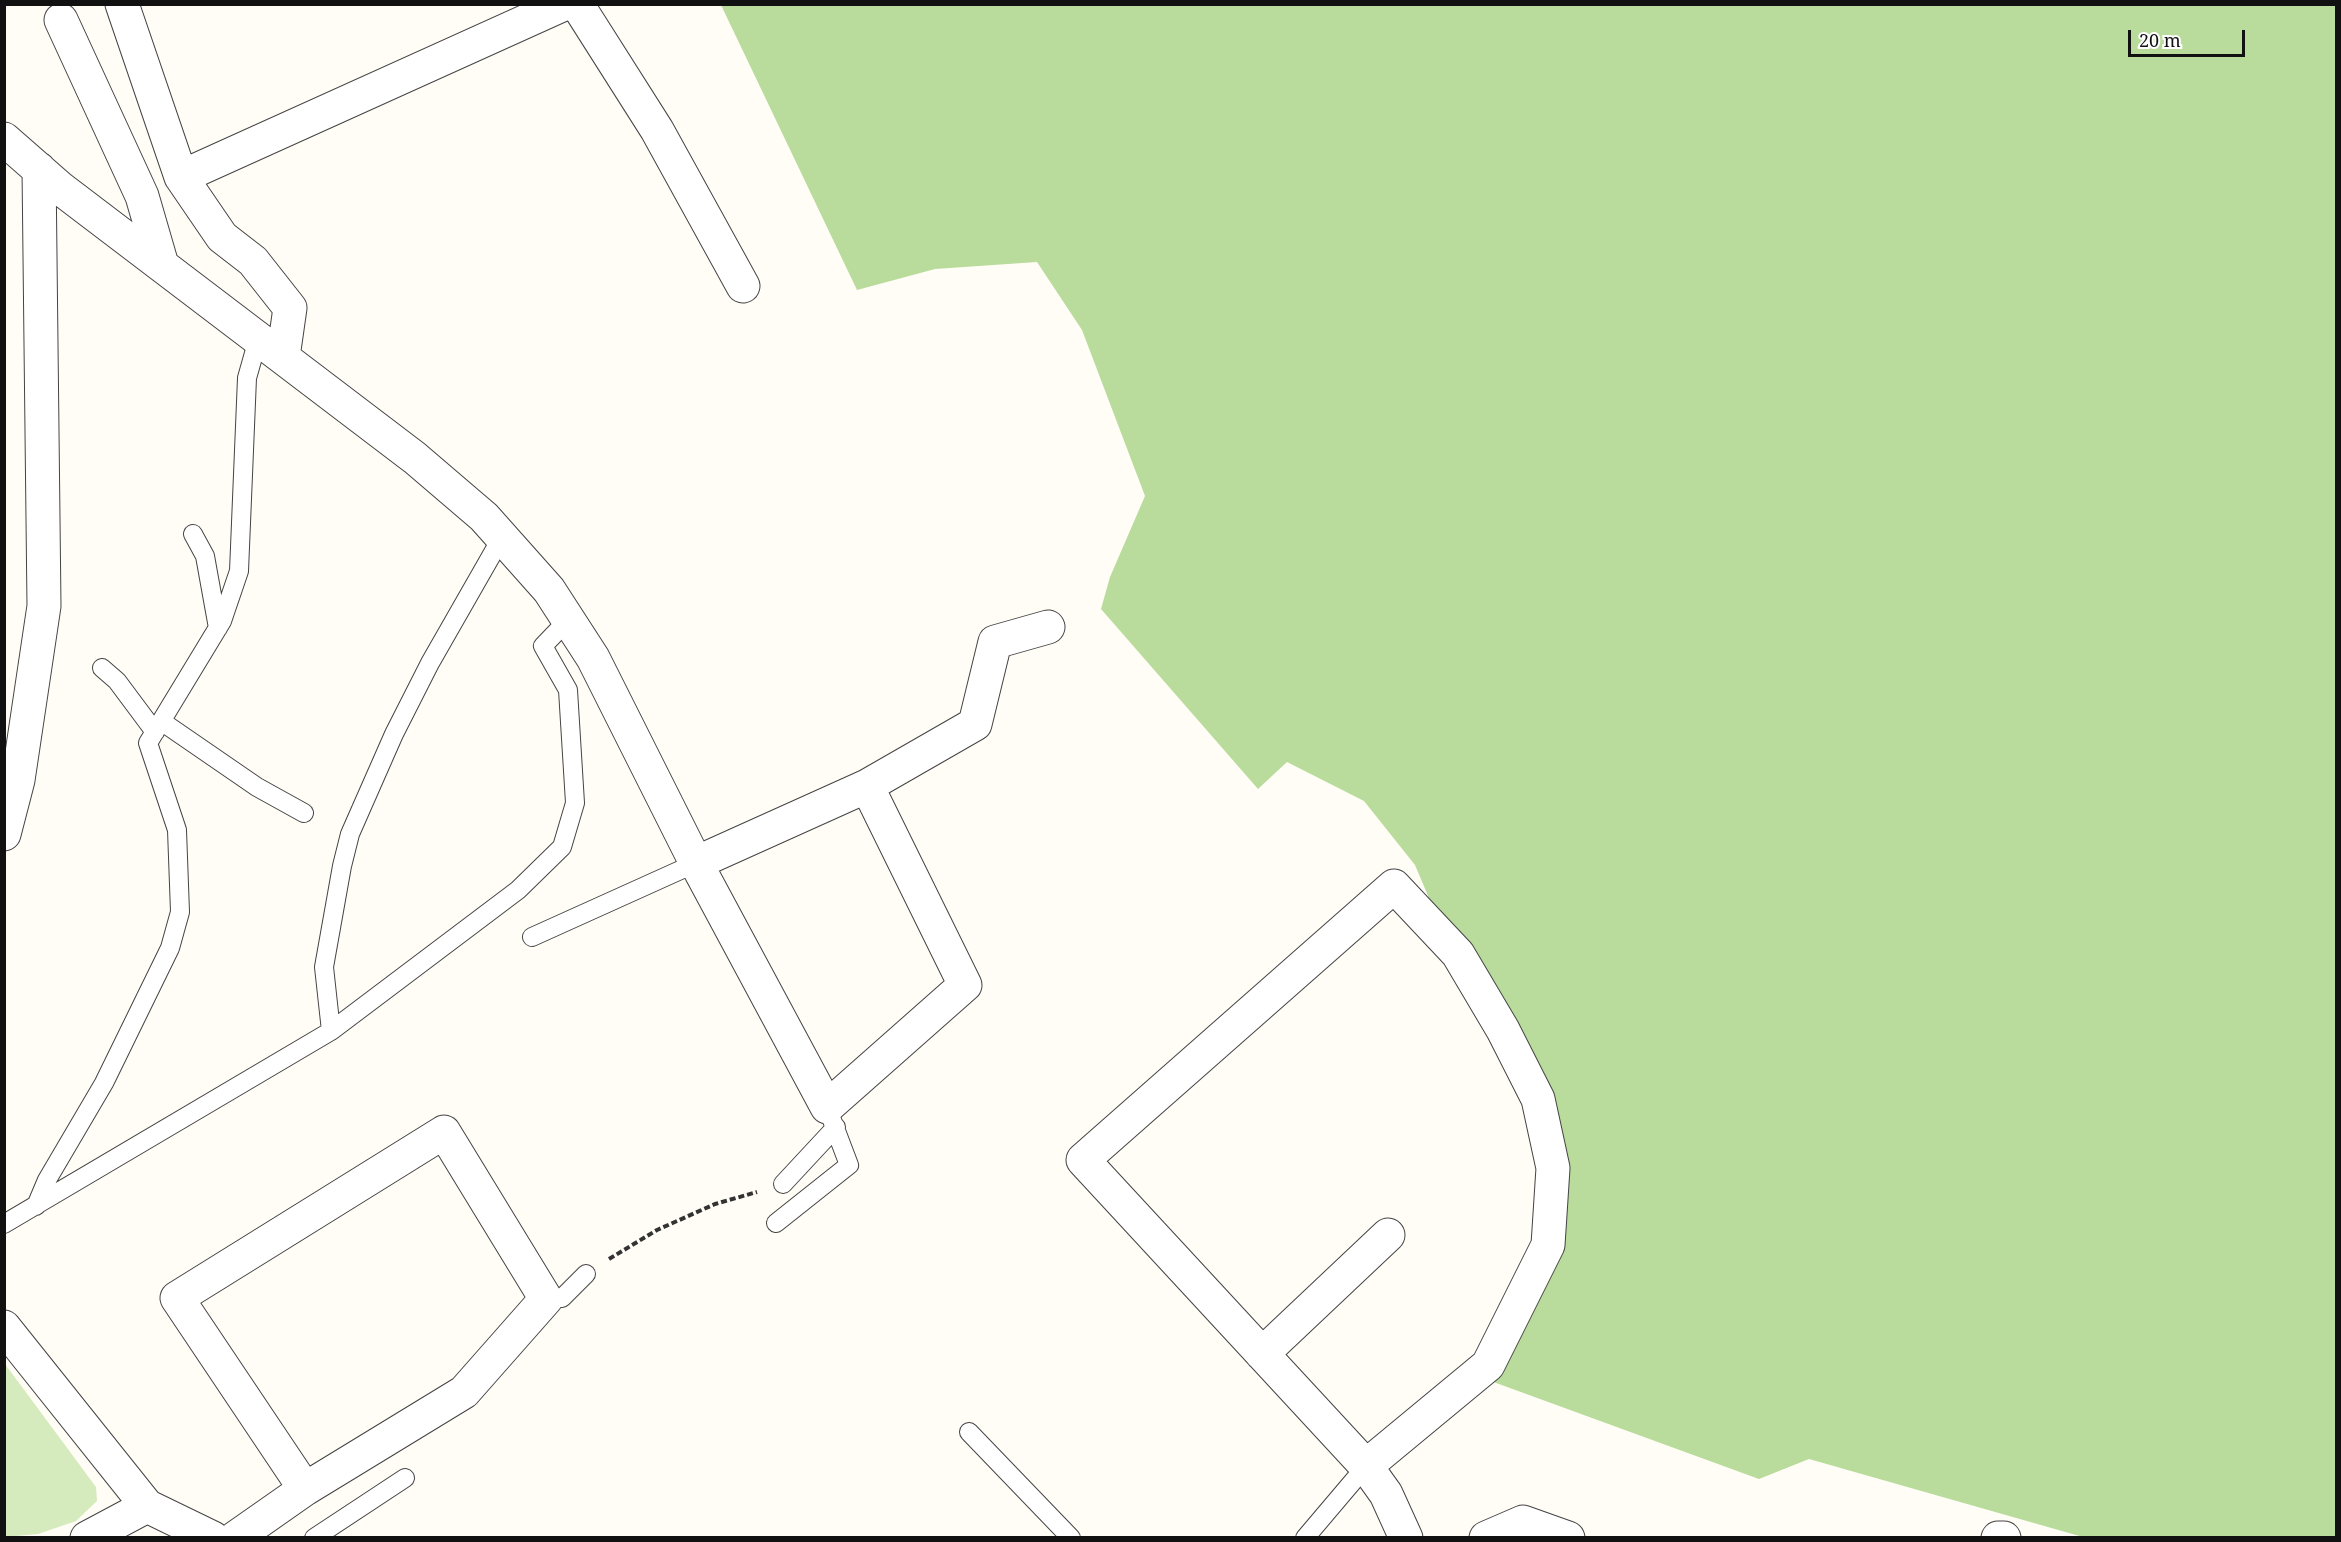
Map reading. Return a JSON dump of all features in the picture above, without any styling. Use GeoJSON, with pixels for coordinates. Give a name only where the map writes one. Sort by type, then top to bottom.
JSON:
{"type":"FeatureCollection","features":[{"type":"Feature","properties":{"kind":"street"},"geometry":{"type":"LineString","coordinates":[[181,177],[564,4]]}},
{"type":"Feature","properties":{"kind":"street"},"geometry":{"type":"LineString","coordinates":[[577,4],[657,130],[743,286]]}},
{"type":"Feature","properties":{"kind":"street"},"geometry":{"type":"LineString","coordinates":[[123,5],[181,177],[222,237],[253,261],[290,308],[271,348]]}},
{"type":"Feature","properties":{"kind":"street"},"geometry":{"type":"LineString","coordinates":[[61,20],[142,196],[162,265]]}},
{"type":"Feature","properties":{"kind":"street"},"geometry":{"type":"LineString","coordinates":[[4,139],[60,188],[415,458],[484,517],[549,590],[592,658],[696,863],[832,1117],[965,985],[867,786]]}},
{"type":"Feature","properties":{"kind":"street"},"geometry":{"type":"LineString","coordinates":[[4,834],[18,780],[44,606],[39,169]]}},
{"type":"Feature","properties":{"kind":"street"},"geometry":{"type":"LineString","coordinates":[[696,863],[867,786],[975,724],[995,642],[1048,627]]}},
{"type":"Feature","properties":{"kind":"street"},"geometry":{"type":"LineString","coordinates":[[1366,1466],[1488,1365],[1548,1245],[1553,1167],[1538,1099],[1503,1030],[1458,954],[1394,886],[1083,1160],[1366,1466],[1386,1494],[1406,1538]]}},
{"type":"Feature","properties":{"kind":"street"},"geometry":{"type":"LineString","coordinates":[[235,1538],[306,1489],[464,1392],[546,1299],[444,1132],[177,1298],[306,1489]]}},
{"type":"Feature","properties":{"kind":"street"},"geometry":{"type":"LineString","coordinates":[[1262,1354],[1388,1235]]}},
{"type":"Feature","properties":{"kind":"street"},"geometry":{"type":"LineString","coordinates":[[4,1327],[147,1506],[213,1538]]}},
{"type":"Feature","properties":{"kind":"street"},"geometry":{"type":"LineString","coordinates":[[87,1538],[147,1506]]}},
{"type":"Feature","properties":{"kind":"street"},"geometry":{"type":"LineString","coordinates":[[1486,1538],[1523,1522],[1569,1538]]}},
{"type":"Feature","properties":{"kind":"street"},"geometry":{"type":"LineString","coordinates":[[1998,1538],[2004,1538]]}},
{"type":"Feature","properties":{"kind":"lane"},"geometry":{"type":"LineString","coordinates":[[36,1206],[47,1180],[104,1083],[170,948],[180,912],[177,830],[148,742],[222,621],[239,571],[247,378],[271,348]]}},
{"type":"Feature","properties":{"kind":"lane"},"geometry":{"type":"LineString","coordinates":[[193,534],[205,556],[218,628]]}},
{"type":"Feature","properties":{"kind":"lane"},"geometry":{"type":"LineString","coordinates":[[331,1030],[324,967],[342,866],[351,834],[409,704],[502,537]]}},
{"type":"Feature","properties":{"kind":"lane"},"geometry":{"type":"LineString","coordinates":[[4,1224],[331,1030],[518,890],[562,847],[575,803],[568,690],[543,646],[568,620]]}},
{"type":"Feature","properties":{"kind":"lane"},"geometry":{"type":"LineString","coordinates":[[102,668],[158,726],[304,813]]}},
{"type":"Feature","properties":{"kind":"lane"},"geometry":{"type":"LineString","coordinates":[[532,937],[696,863]]}},
{"type":"Feature","properties":{"kind":"lane"},"geometry":{"type":"LineString","coordinates":[[783,1184],[832,1117]]}},
{"type":"Feature","properties":{"kind":"lane"},"geometry":{"type":"LineString","coordinates":[[776,1223],[849,1164],[832,1117]]}},
{"type":"Feature","properties":{"kind":"lane"},"geometry":{"type":"LineString","coordinates":[[546,1299],[562,1298],[586,1274]]}},
{"type":"Feature","properties":{"kind":"lane"},"geometry":{"type":"LineString","coordinates":[[969,1432],[1071,1538]]}},
{"type":"Feature","properties":{"kind":"lane"},"geometry":{"type":"LineString","coordinates":[[1305,1538],[1366,1466]]}},
{"type":"Feature","properties":{"kind":"lane"},"geometry":{"type":"LineString","coordinates":[[314,1538],[405,1478]]}},
{"type":"Feature","properties":{"kind":"path"},"geometry":{"type":"LineString","coordinates":[[586,1274],[624,1248],[686,1217],[715,1204],[783,1184]]}},
{"type":"Feature","properties":{"kind":"green space"},"geometry":{"type":"Polygon","coordinates":[[[721,5],[2336,5],[2336,1537],[2083,1537],[1809,1459],[1759,1479],[1488,1380],[1559,1164],[1434,910],[1415,865],[1364,801],[1287,762],[1258,789],[1101,609],[1110,577],[1145,496],[1082,330],[1037,262],[935,269],[857,290],[721,5]]]}},
{"type":"Feature","properties":{"kind":"green space"},"geometry":{"type":"Polygon","coordinates":[[[5,1364],[96,1487],[97,1501],[76,1521],[38,1534],[5,1537],[5,1364]]]}}]}
